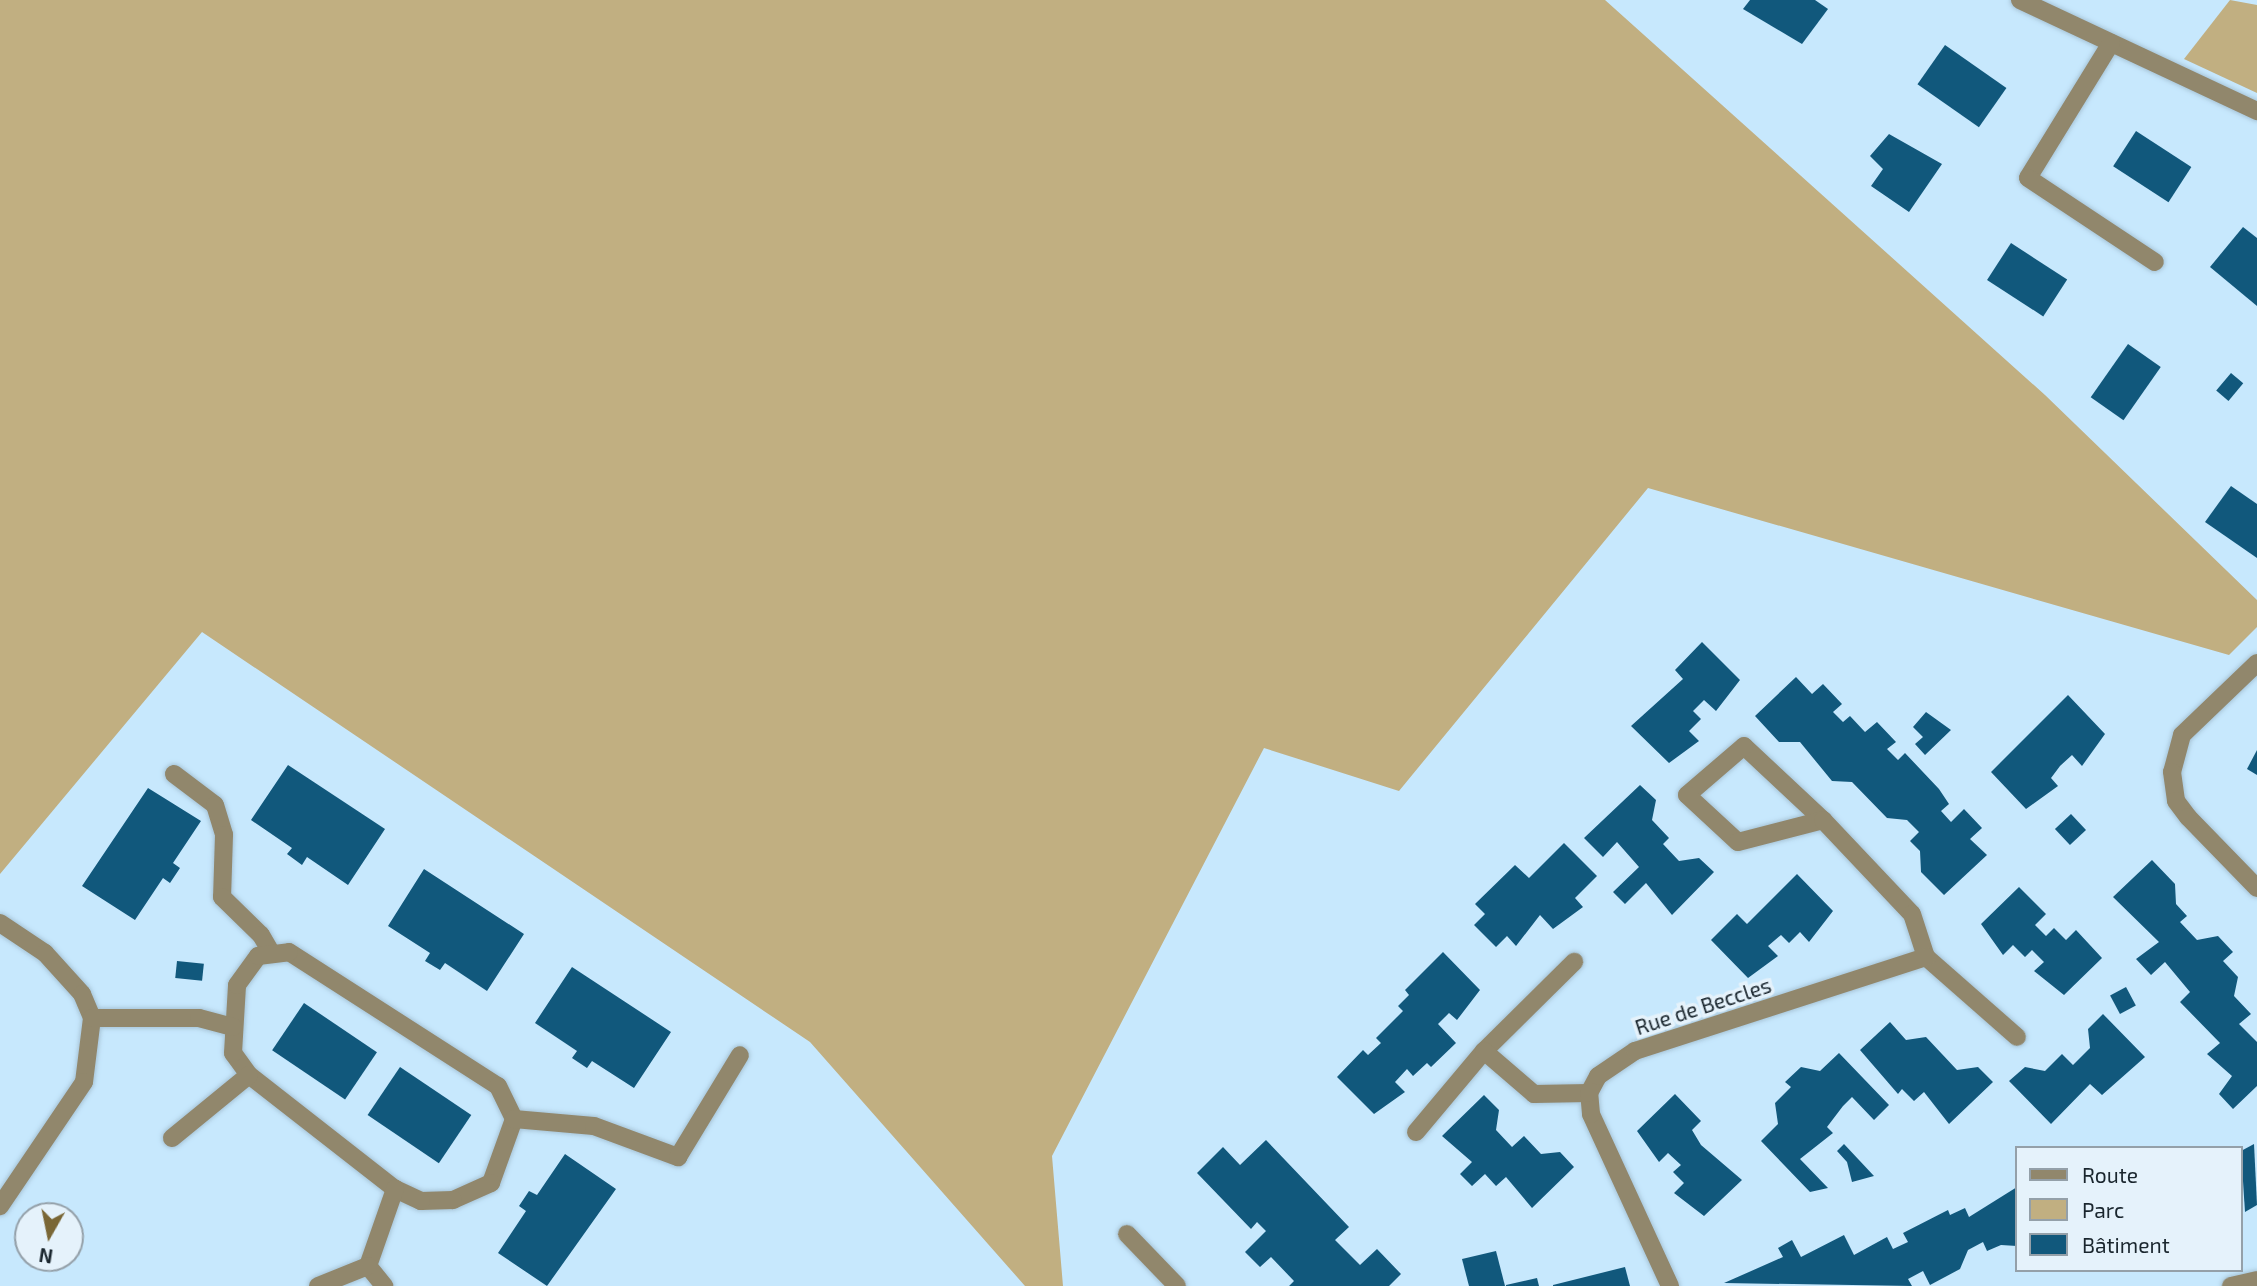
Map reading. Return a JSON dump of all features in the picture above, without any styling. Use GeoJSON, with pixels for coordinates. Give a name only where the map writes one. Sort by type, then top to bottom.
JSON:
{"type":"FeatureCollection","features":[{"type":"Feature","properties":{"kind":"street"},"geometry":{"type":"LineString","coordinates":[[2020,0],[2257,111]]}},
{"type":"Feature","properties":{"kind":"street"},"geometry":{"type":"LineString","coordinates":[[2111,43],[2028,178],[2155,262]]}},
{"type":"Feature","properties":{"kind":"street"},"geometry":{"type":"LineString","coordinates":[[2257,663],[2182,735],[2172,772],[2176,801],[2188,817],[2257,888]]}},
{"type":"Feature","properties":{"kind":"street"},"geometry":{"type":"LineString","coordinates":[[1823,820],[1738,842],[1687,795],[1744,746],[1823,820],[1912,914],[1926,957],[2017,1037]]}},
{"type":"Feature","properties":{"kind":"street"},"geometry":{"type":"LineString","coordinates":[[174,774],[215,805],[224,835],[222,898],[261,935],[272,954]]}},
{"type":"Feature","properties":{"kind":"street"},"geometry":{"type":"LineString","coordinates":[[0,923],[45,953],[82,994],[92,1018],[84,1082],[0,1206]]}},
{"type":"Feature","properties":{"kind":"street"},"geometry":{"type":"LineString","coordinates":[[289,952],[474,1067],[498,1086],[514,1119],[491,1183],[453,1200],[421,1201],[395,1189],[248,1075],[233,1053],[237,985],[258,956],[272,954],[289,952]]}},
{"type":"Feature","properties":{"kind":"street","name":"Rue de Beccles"},"geometry":{"type":"LineString","coordinates":[[1589,1093],[1598,1076],[1635,1051],[1926,957]]}},
{"type":"Feature","properties":{"kind":"street"},"geometry":{"type":"LineString","coordinates":[[1416,1132],[1484,1051],[1574,962]]}},
{"type":"Feature","properties":{"kind":"street"},"geometry":{"type":"LineString","coordinates":[[92,1018],[199,1018],[233,1027]]}},
{"type":"Feature","properties":{"kind":"street"},"geometry":{"type":"LineString","coordinates":[[1484,1051],[1534,1094],[1589,1093],[1591,1114],[1670,1286]]}},
{"type":"Feature","properties":{"kind":"street"},"geometry":{"type":"LineString","coordinates":[[514,1119],[594,1126],[678,1157],[740,1055]]}},
{"type":"Feature","properties":{"kind":"street"},"geometry":{"type":"LineString","coordinates":[[172,1138],[248,1075]]}},
{"type":"Feature","properties":{"kind":"street"},"geometry":{"type":"LineString","coordinates":[[318,1286],[368,1266],[395,1189]]}},
{"type":"Feature","properties":{"kind":"street"},"geometry":{"type":"LineString","coordinates":[[1128,1234],[1177,1286]]}},
{"type":"Feature","properties":{"kind":"street"},"geometry":{"type":"LineString","coordinates":[[368,1266],[384,1286]]}},
{"type":"Feature","properties":{"kind":"street"},"geometry":{"type":"LineString","coordinates":[[2231,1286],[2257,1280]]}},
{"type":"Feature","properties":{"kind":"green space"},"geometry":{"type":"Polygon","coordinates":[[[0,0],[1605,0],[2045,395],[2257,600],[2257,627],[2229,655],[1648,488],[1399,791],[1264,748],[1052,1156],[1063,1286],[1025,1286],[810,1042],[202,632],[0,874],[0,0]]]}},
{"type":"Feature","properties":{"kind":"green space"},"geometry":{"type":"Polygon","coordinates":[[[2230,0],[2257,5],[2257,93],[2184,59],[2230,0]]]}},
{"type":"Feature","properties":{"kind":"building"},"geometry":{"type":"Polygon","coordinates":[[[1750,0],[1815,0],[1828,9],[1802,44],[1743,9],[1750,0]]]}},
{"type":"Feature","properties":{"kind":"building"},"geometry":{"type":"Polygon","coordinates":[[[1945,45],[2006,88],[1979,127],[1917,84],[1945,45]]]}},
{"type":"Feature","properties":{"kind":"building"},"geometry":{"type":"Polygon","coordinates":[[[2136,131],[2191,167],[2168,202],[2113,166],[2136,131]]]}},
{"type":"Feature","properties":{"kind":"building"},"geometry":{"type":"Polygon","coordinates":[[[1889,134],[1942,164],[1909,212],[1871,186],[1883,169],[1870,156],[1889,134]]]}},
{"type":"Feature","properties":{"kind":"building"},"geometry":{"type":"Polygon","coordinates":[[[2243,227],[2257,238],[2257,306],[2210,267],[2243,227]]]}},
{"type":"Feature","properties":{"kind":"building"},"geometry":{"type":"Polygon","coordinates":[[[2011,243],[2067,279],[2043,316],[1987,280],[2011,243]]]}},
{"type":"Feature","properties":{"kind":"building"},"geometry":{"type":"Polygon","coordinates":[[[2128,344],[2161,367],[2123,420],[2091,397],[2128,344]]]}},
{"type":"Feature","properties":{"kind":"building"},"geometry":{"type":"Polygon","coordinates":[[[2231,373],[2243,383],[2228,401],[2216,391],[2231,373]]]}},
{"type":"Feature","properties":{"kind":"building"},"geometry":{"type":"Polygon","coordinates":[[[2231,486],[2257,504],[2257,558],[2205,522],[2231,486]]]}},
{"type":"Feature","properties":{"kind":"building"},"geometry":{"type":"Polygon","coordinates":[[[1702,642],[1740,680],[1716,711],[1704,700],[1693,711],[1701,719],[1689,731],[1699,741],[1669,763],[1631,726],[1683,679],[1675,670],[1702,642]]]}},
{"type":"Feature","properties":{"kind":"building"},"geometry":{"type":"Polygon","coordinates":[[[1796,677],[1812,694],[1823,684],[1842,704],[1833,712],[1843,722],[1850,716],[1865,732],[1877,722],[1896,742],[1887,749],[1898,760],[1905,753],[1939,789],[1949,804],[1941,811],[1951,822],[1964,809],[1982,828],[1970,839],[1987,855],[1944,895],[1921,872],[1920,851],[1910,841],[1919,832],[1907,820],[1887,818],[1852,782],[1832,781],[1800,742],[1779,742],[1755,716],[1796,677]]]}},
{"type":"Feature","properties":{"kind":"building"},"geometry":{"type":"Polygon","coordinates":[[[2068,695],[2105,734],[2082,766],[2072,755],[2060,766],[2051,778],[2058,786],[2026,809],[1991,772],[2068,695]]]}},
{"type":"Feature","properties":{"kind":"building"},"geometry":{"type":"Polygon","coordinates":[[[1926,712],[1951,730],[1925,755],[1915,744],[1923,737],[1913,727],[1926,712]]]}},
{"type":"Feature","properties":{"kind":"building"},"geometry":{"type":"Polygon","coordinates":[[[2257,750],[2257,775],[2247,769],[2257,750]]]}},
{"type":"Feature","properties":{"kind":"building"},"geometry":{"type":"Polygon","coordinates":[[[288,765],[385,829],[348,885],[307,857],[302,865],[287,854],[292,848],[251,820],[288,765]]]}},
{"type":"Feature","properties":{"kind":"building"},"geometry":{"type":"Polygon","coordinates":[[[1640,785],[1656,800],[1652,820],[1669,838],[1663,844],[1679,861],[1699,858],[1714,872],[1672,915],[1646,883],[1625,904],[1613,892],[1639,867],[1617,842],[1603,857],[1584,838],[1640,785]]]}},
{"type":"Feature","properties":{"kind":"building"},"geometry":{"type":"Polygon","coordinates":[[[148,788],[201,821],[173,863],[180,868],[170,883],[163,878],[135,920],[82,886],[148,788]]]}},
{"type":"Feature","properties":{"kind":"building"},"geometry":{"type":"Polygon","coordinates":[[[2071,814],[2086,830],[2070,845],[2055,829],[2071,814]]]}},
{"type":"Feature","properties":{"kind":"building"},"geometry":{"type":"Polygon","coordinates":[[[1564,843],[1597,876],[1575,898],[1583,907],[1553,929],[1540,915],[1516,946],[1507,936],[1496,947],[1474,925],[1485,914],[1475,904],[1515,865],[1529,878],[1564,843]]]}},
{"type":"Feature","properties":{"kind":"building"},"geometry":{"type":"Polygon","coordinates":[[[2152,860],[2175,884],[2176,904],[2187,916],[2180,922],[2197,940],[2218,936],[2233,952],[2223,961],[2238,977],[2234,996],[2251,1014],[2239,1024],[2257,1042],[2257,1086],[2233,1109],[2219,1094],[2232,1076],[2207,1054],[2220,1043],[2180,1002],[2190,992],[2165,962],[2151,975],[2136,959],[2159,942],[2113,897],[2152,860]]]}},
{"type":"Feature","properties":{"kind":"building"},"geometry":{"type":"Polygon","coordinates":[[[424,869],[524,934],[487,991],[445,963],[440,970],[425,961],[430,953],[388,926],[424,869]]]}},
{"type":"Feature","properties":{"kind":"building"},"geometry":{"type":"Polygon","coordinates":[[[1797,874],[1833,911],[1809,942],[1800,932],[1789,943],[1781,935],[1768,946],[1778,956],[1748,978],[1711,940],[1737,914],[1747,924],[1797,874]]]}},
{"type":"Feature","properties":{"kind":"building"},"geometry":{"type":"Polygon","coordinates":[[[2019,887],[2046,914],[2035,925],[2046,936],[2054,928],[2066,940],[2076,930],[2102,958],[2064,995],[2034,971],[2044,962],[2032,950],[2025,957],[2013,945],[2003,955],[1981,924],[2019,887]]]}},
{"type":"Feature","properties":{"kind":"building"},"geometry":{"type":"Polygon","coordinates":[[[1443,952],[1480,990],[1457,1020],[1449,1013],[1438,1024],[1456,1043],[1431,1067],[1427,1063],[1413,1076],[1407,1069],[1395,1082],[1405,1092],[1374,1114],[1337,1077],[1363,1050],[1368,1055],[1381,1043],[1376,1038],[1403,1011],[1398,1006],[1409,995],[1405,990],[1443,952]]]}},
{"type":"Feature","properties":{"kind":"building"},"geometry":{"type":"Polygon","coordinates":[[[177,961],[204,964],[202,981],[175,978],[177,961]]]}},
{"type":"Feature","properties":{"kind":"building"},"geometry":{"type":"Polygon","coordinates":[[[572,967],[671,1032],[634,1088],[592,1061],[587,1068],[572,1058],[577,1051],[535,1023],[572,967]]]}},
{"type":"Feature","properties":{"kind":"building"},"geometry":{"type":"Polygon","coordinates":[[[2126,987],[2136,1006],[2120,1014],[2110,995],[2126,987]]]}},
{"type":"Feature","properties":{"kind":"building"},"geometry":{"type":"Polygon","coordinates":[[[304,1003],[377,1052],[345,1099],[272,1050],[304,1003]]]}},
{"type":"Feature","properties":{"kind":"building"},"geometry":{"type":"Polygon","coordinates":[[[2103,1014],[2145,1057],[2102,1095],[2090,1084],[2051,1124],[2009,1081],[2025,1067],[2045,1071],[2062,1054],[2073,1065],[2090,1048],[2088,1029],[2103,1014]]]}},
{"type":"Feature","properties":{"kind":"building"},"geometry":{"type":"Polygon","coordinates":[[[1890,1022],[1906,1040],[1926,1037],[1957,1070],[1978,1067],[1993,1082],[1949,1124],[1924,1092],[1914,1101],[1902,1089],[1898,1094],[1860,1050],[1890,1022]]]}},
{"type":"Feature","properties":{"kind":"building"},"geometry":{"type":"Polygon","coordinates":[[[1839,1053],[1889,1105],[1874,1120],[1852,1097],[1843,1106],[1827,1127],[1833,1133],[1800,1159],[1828,1188],[1810,1192],[1761,1141],[1778,1124],[1775,1103],[1791,1087],[1785,1082],[1801,1067],[1820,1071],[1839,1053]]]}},
{"type":"Feature","properties":{"kind":"building"},"geometry":{"type":"Polygon","coordinates":[[[400,1067],[471,1115],[439,1163],[368,1115],[400,1067]]]}},
{"type":"Feature","properties":{"kind":"building"},"geometry":{"type":"Polygon","coordinates":[[[1675,1094],[1701,1121],[1692,1130],[1701,1145],[1742,1180],[1704,1216],[1674,1193],[1684,1183],[1673,1172],[1681,1165],[1668,1153],[1659,1162],[1637,1131],[1675,1094]]]}},
{"type":"Feature","properties":{"kind":"building"},"geometry":{"type":"Polygon","coordinates":[[[1484,1095],[1499,1110],[1496,1130],[1512,1147],[1524,1136],[1541,1154],[1560,1152],[1574,1167],[1532,1208],[1506,1177],[1496,1186],[1485,1174],[1472,1186],[1460,1174],[1472,1162],[1442,1136],[1484,1095]]]}},
{"type":"Feature","properties":{"kind":"building"},"geometry":{"type":"Polygon","coordinates":[[[1266,1140],[1349,1227],[1335,1240],[1360,1265],[1377,1249],[1401,1274],[1389,1286],[1289,1286],[1294,1281],[1271,1257],[1260,1267],[1245,1252],[1266,1231],[1257,1222],[1251,1229],[1197,1173],[1223,1147],[1240,1165],[1266,1140]]]}},
{"type":"Feature","properties":{"kind":"building"},"geometry":{"type":"Polygon","coordinates":[[[1844,1144],[1874,1176],[1852,1182],[1847,1162],[1837,1151],[1844,1144]]]}},
{"type":"Feature","properties":{"kind":"building"},"geometry":{"type":"Polygon","coordinates":[[[2254,1144],[2257,1205],[2245,1212],[2243,1182],[2243,1150],[2254,1144]]]}},
{"type":"Feature","properties":{"kind":"building"},"geometry":{"type":"Polygon","coordinates":[[[565,1154],[616,1189],[547,1286],[498,1253],[526,1211],[519,1206],[529,1191],[537,1195],[565,1154]]]}},
{"type":"Feature","properties":{"kind":"building"},"geometry":{"type":"Polygon","coordinates":[[[2016,1188],[2016,1246],[2001,1245],[1987,1251],[1983,1242],[1968,1250],[1960,1269],[1930,1285],[1923,1271],[1908,1279],[1912,1286],[1724,1283],[1783,1257],[1778,1248],[1792,1240],[1801,1257],[1844,1235],[1854,1255],[1887,1237],[1893,1249],[1908,1242],[1903,1233],[1948,1210],[1950,1215],[1965,1208],[1969,1217],[2016,1188]]]}},
{"type":"Feature","properties":{"kind":"building"},"geometry":{"type":"Polygon","coordinates":[[[1496,1251],[1505,1286],[1469,1286],[1462,1259],[1496,1251]]]}},
{"type":"Feature","properties":{"kind":"building"},"geometry":{"type":"Polygon","coordinates":[[[1625,1267],[1630,1286],[1553,1286],[1553,1285],[1625,1267]]]}},
{"type":"Feature","properties":{"kind":"building"},"geometry":{"type":"Polygon","coordinates":[[[1537,1278],[1539,1286],[1506,1286],[1506,1285],[1537,1278]]]}}]}
